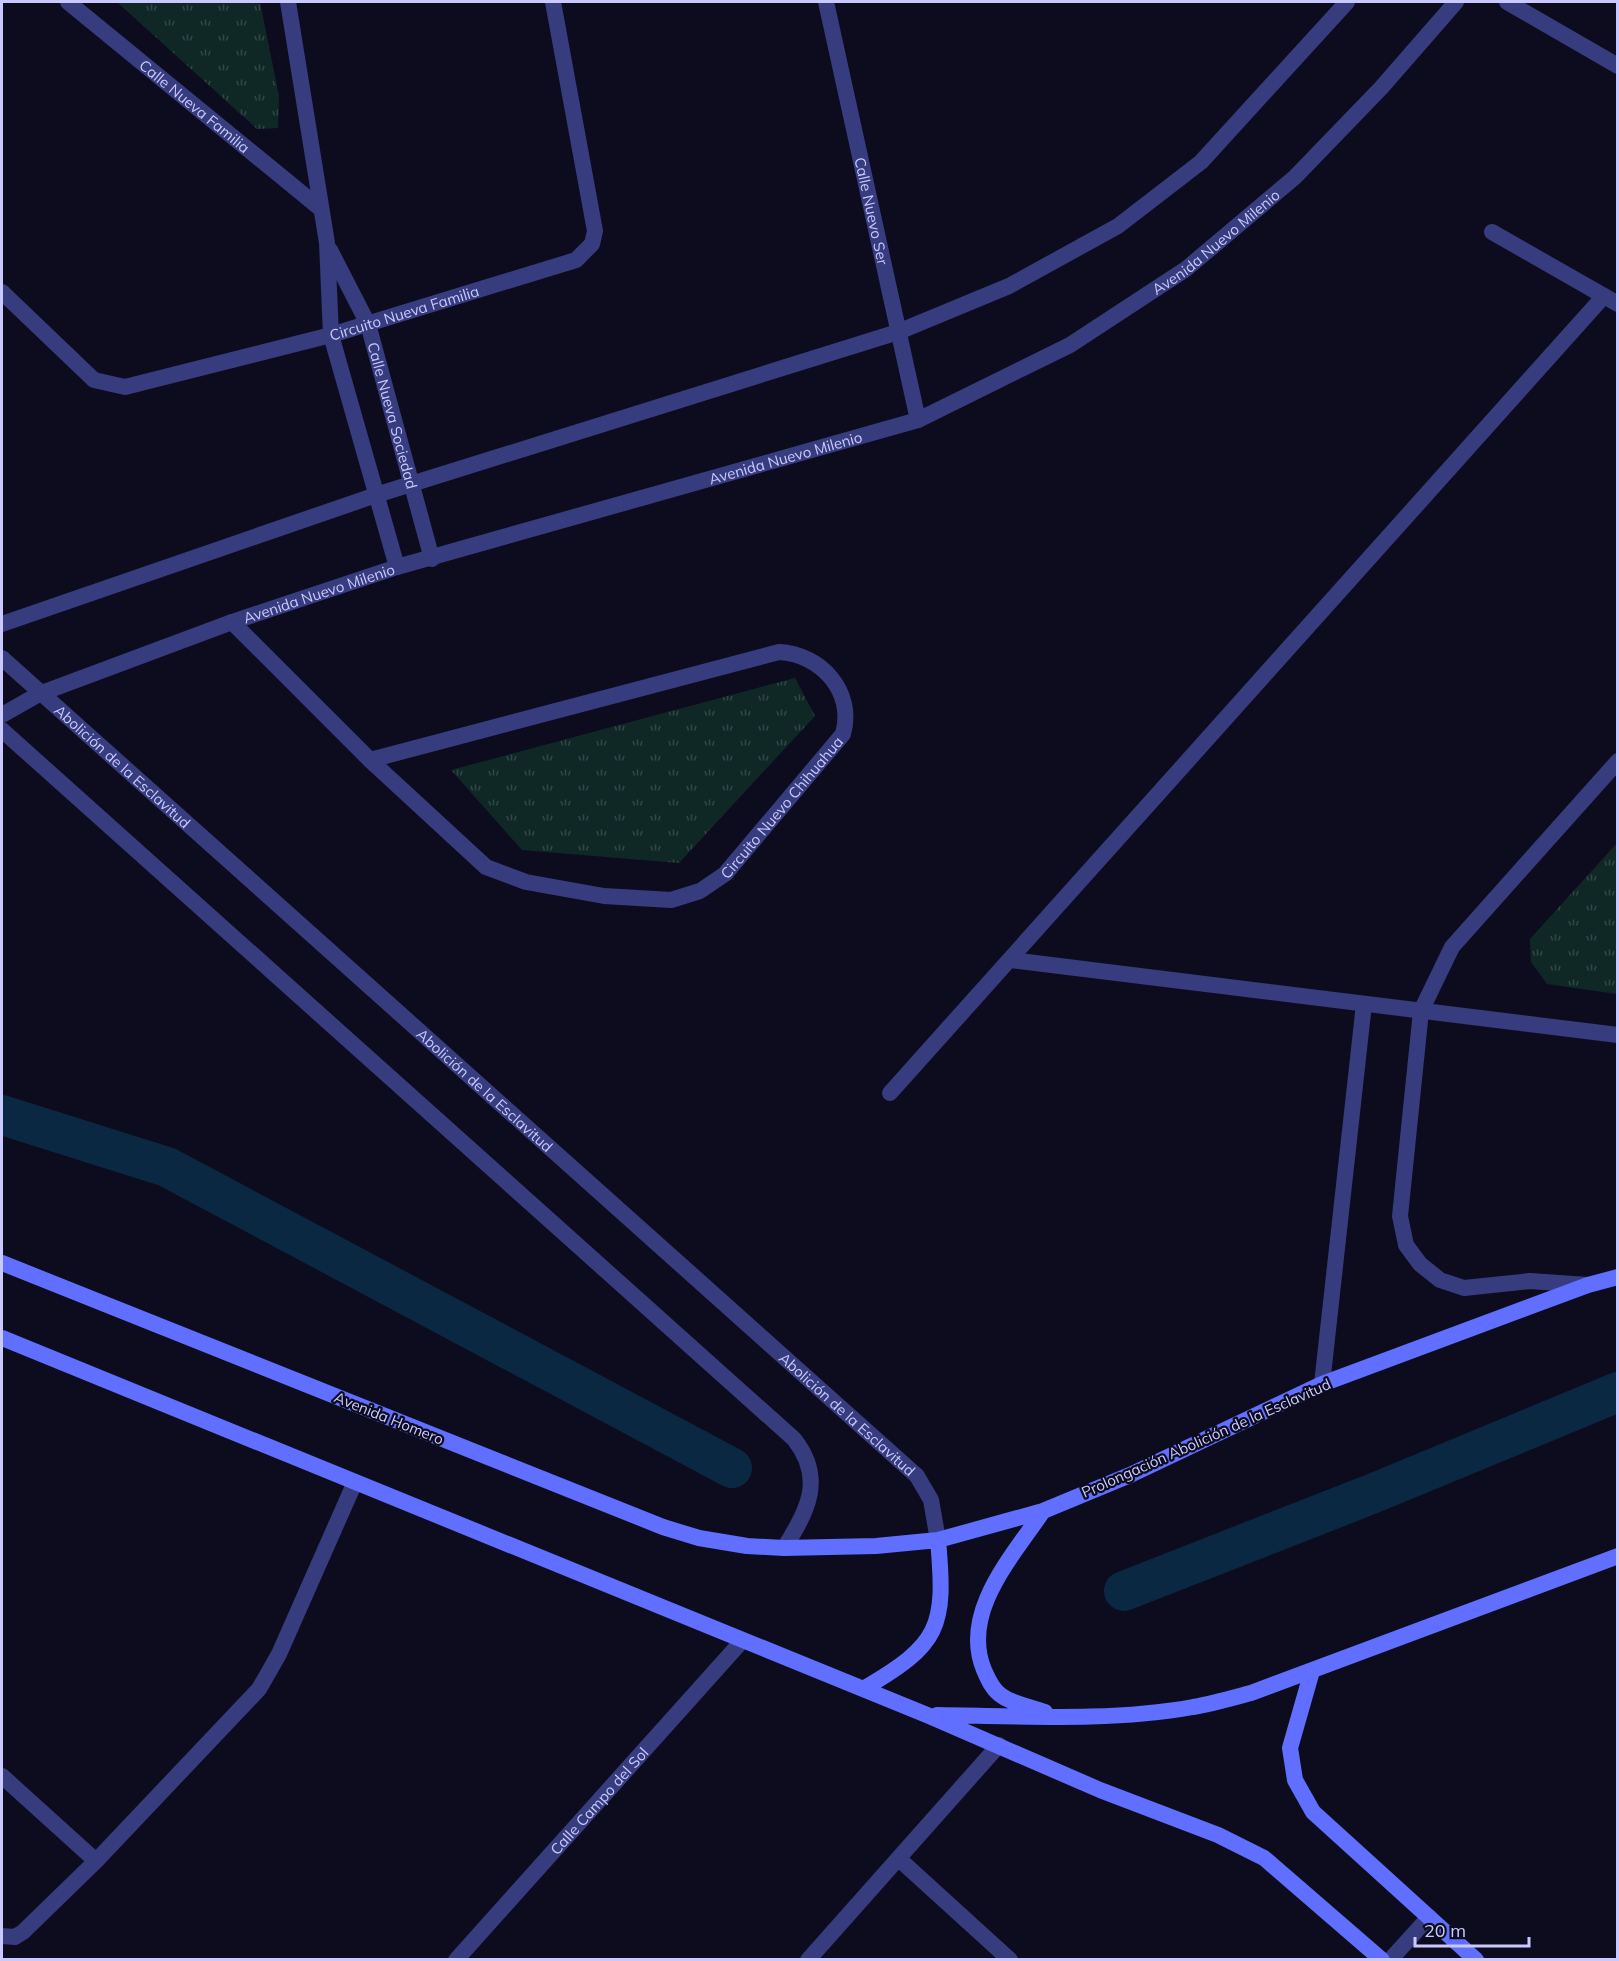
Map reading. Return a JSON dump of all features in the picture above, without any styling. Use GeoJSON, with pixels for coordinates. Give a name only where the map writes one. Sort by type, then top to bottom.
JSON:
{"type":"FeatureCollection","features":[{"type":"Feature","properties":{"kind":"main road","name":"Avenida Homero"},"geometry":{"type":"LineString","coordinates":[[2,1263],[663,1527],[699,1538],[747,1546],[784,1548]]}},
{"type":"Feature","properties":{"kind":"main road","name":"Prolongación Abolición de la Esclavitud"},"geometry":{"type":"LineString","coordinates":[[784,1548],[876,1546],[938,1540],[1043,1511],[1130,1475],[1322,1384],[1588,1285],[1617,1277]]}},
{"type":"Feature","properties":{"kind":"main road"},"geometry":{"type":"LineString","coordinates":[[2,1338],[927,1715],[1100,1790],[1218,1835],[1264,1858],[1382,1959]]}},
{"type":"Feature","properties":{"kind":"main road"},"geometry":{"type":"LineString","coordinates":[[1043,1511],[991,1589],[976,1627],[979,1658],[989,1682],[1002,1697],[1058,1717]]}},
{"type":"Feature","properties":{"kind":"main road"},"geometry":{"type":"LineString","coordinates":[[863,1689],[900,1667],[928,1641],[939,1618],[942,1598],[938,1540]]}},
{"type":"Feature","properties":{"kind":"main road"},"geometry":{"type":"LineString","coordinates":[[927,1715],[1058,1717],[1135,1714],[1193,1707],[1251,1693],[1617,1556]]}},
{"type":"Feature","properties":{"kind":"main road"},"geometry":{"type":"LineString","coordinates":[[1312,1671],[1290,1748],[1295,1780],[1313,1812],[1476,1959]]}},
{"type":"Feature","properties":{"kind":"street","name":"Calle Nueva Familia"},"geometry":{"type":"LineString","coordinates":[[68,2],[321,209]]}},
{"type":"Feature","properties":{"kind":"street","name":"Calle Nueva Sociedad"},"geometry":{"type":"LineString","coordinates":[[288,2],[327,243],[331,335],[397,567]]}},
{"type":"Feature","properties":{"kind":"street","name":"Circuito Nueva Familia"},"geometry":{"type":"LineString","coordinates":[[2,292],[94,380],[125,387],[331,335],[576,260],[592,244],[595,231],[553,2]]}},
{"type":"Feature","properties":{"kind":"street","name":"Calle Nuevo Ser"},"geometry":{"type":"LineString","coordinates":[[826,2],[918,420]]}},
{"type":"Feature","properties":{"kind":"street"},"geometry":{"type":"LineString","coordinates":[[2,624],[376,495],[411,486],[898,332],[1009,286],[1118,226],[1202,162],[1347,2]]}},
{"type":"Feature","properties":{"kind":"street","name":"Avenida Nuevo Milenio"},"geometry":{"type":"LineString","coordinates":[[2,715],[39,694],[232,622],[397,567],[432,559],[918,420],[1070,345],[1186,269],[1295,177],[1381,88],[1456,2]]}},
{"type":"Feature","properties":{"kind":"street"},"geometry":{"type":"LineString","coordinates":[[1507,2],[1617,66]]}},
{"type":"Feature","properties":{"kind":"street"},"geometry":{"type":"LineString","coordinates":[[890,1093],[1611,300],[1492,232]]}},
{"type":"Feature","properties":{"kind":"street","name":"Calle Nueva Sociedad"},"geometry":{"type":"LineString","coordinates":[[327,243],[368,324],[432,559]]}},
{"type":"Feature","properties":{"kind":"street","name":"Circuito Nuevo Chihuahua"},"geometry":{"type":"LineString","coordinates":[[232,622],[370,760],[486,867],[526,882],[604,896],[671,900],[700,891],[725,874],[843,734],[846,708],[842,692],[812,661],[795,653],[779,652],[370,760]]}},
{"type":"Feature","properties":{"kind":"street","name":"Abolición de la Esclavitud"},"geometry":{"type":"LineString","coordinates":[[2,658],[39,694],[917,1476],[931,1500],[938,1540]]}},
{"type":"Feature","properties":{"kind":"street"},"geometry":{"type":"LineString","coordinates":[[2,730],[794,1439],[802,1450],[812,1492],[800,1523],[784,1548]]}},
{"type":"Feature","properties":{"kind":"street"},"geometry":{"type":"LineString","coordinates":[[1588,1285],[1530,1281],[1464,1288],[1440,1280],[1420,1264],[1406,1245],[1400,1216],[1421,1011],[1452,947],[1617,760]]}},
{"type":"Feature","properties":{"kind":"street"},"geometry":{"type":"LineString","coordinates":[[1011,960],[1617,1035]]}},
{"type":"Feature","properties":{"kind":"street"},"geometry":{"type":"LineString","coordinates":[[1322,1384],[1364,1004]]}},
{"type":"Feature","properties":{"kind":"street"},"geometry":{"type":"LineString","coordinates":[[2,1936],[15,1937],[23,1932],[96,1861],[259,1689],[279,1654],[355,1482]]}},
{"type":"Feature","properties":{"kind":"street","name":"Calle Campo del Sol"},"geometry":{"type":"LineString","coordinates":[[456,1959],[742,1641]]}},
{"type":"Feature","properties":{"kind":"street"},"geometry":{"type":"LineString","coordinates":[[808,1959],[999,1745]]}},
{"type":"Feature","properties":{"kind":"street"},"geometry":{"type":"LineString","coordinates":[[2,1776],[96,1861]]}},
{"type":"Feature","properties":{"kind":"street"},"geometry":{"type":"LineString","coordinates":[[899,1859],[1010,1959]]}},
{"type":"Feature","properties":{"kind":"street"},"geometry":{"type":"LineString","coordinates":[[1390,1959],[1428,1917]]}},
{"type":"Feature","properties":{"kind":"green space"},"geometry":{"type":"Polygon","coordinates":[[[117,2],[260,2],[279,96],[278,128],[257,129],[117,2]]]}},
{"type":"Feature","properties":{"kind":"green space"},"geometry":{"type":"Polygon","coordinates":[[[795,678],[815,716],[679,863],[522,850],[451,770],[795,678]]]}},
{"type":"Feature","properties":{"kind":"green space"},"geometry":{"type":"Polygon","coordinates":[[[1617,843],[1617,994],[1547,984],[1531,962],[1530,939],[1617,843]]]}},
{"type":"Feature","properties":{"kind":"waterway"},"geometry":{"type":"LineString","coordinates":[[2,1115],[167,1167],[732,1468]]}},
{"type":"Feature","properties":{"kind":"waterway"},"geometry":{"type":"LineString","coordinates":[[1124,1591],[1374,1493],[1618,1392]]}}]}
